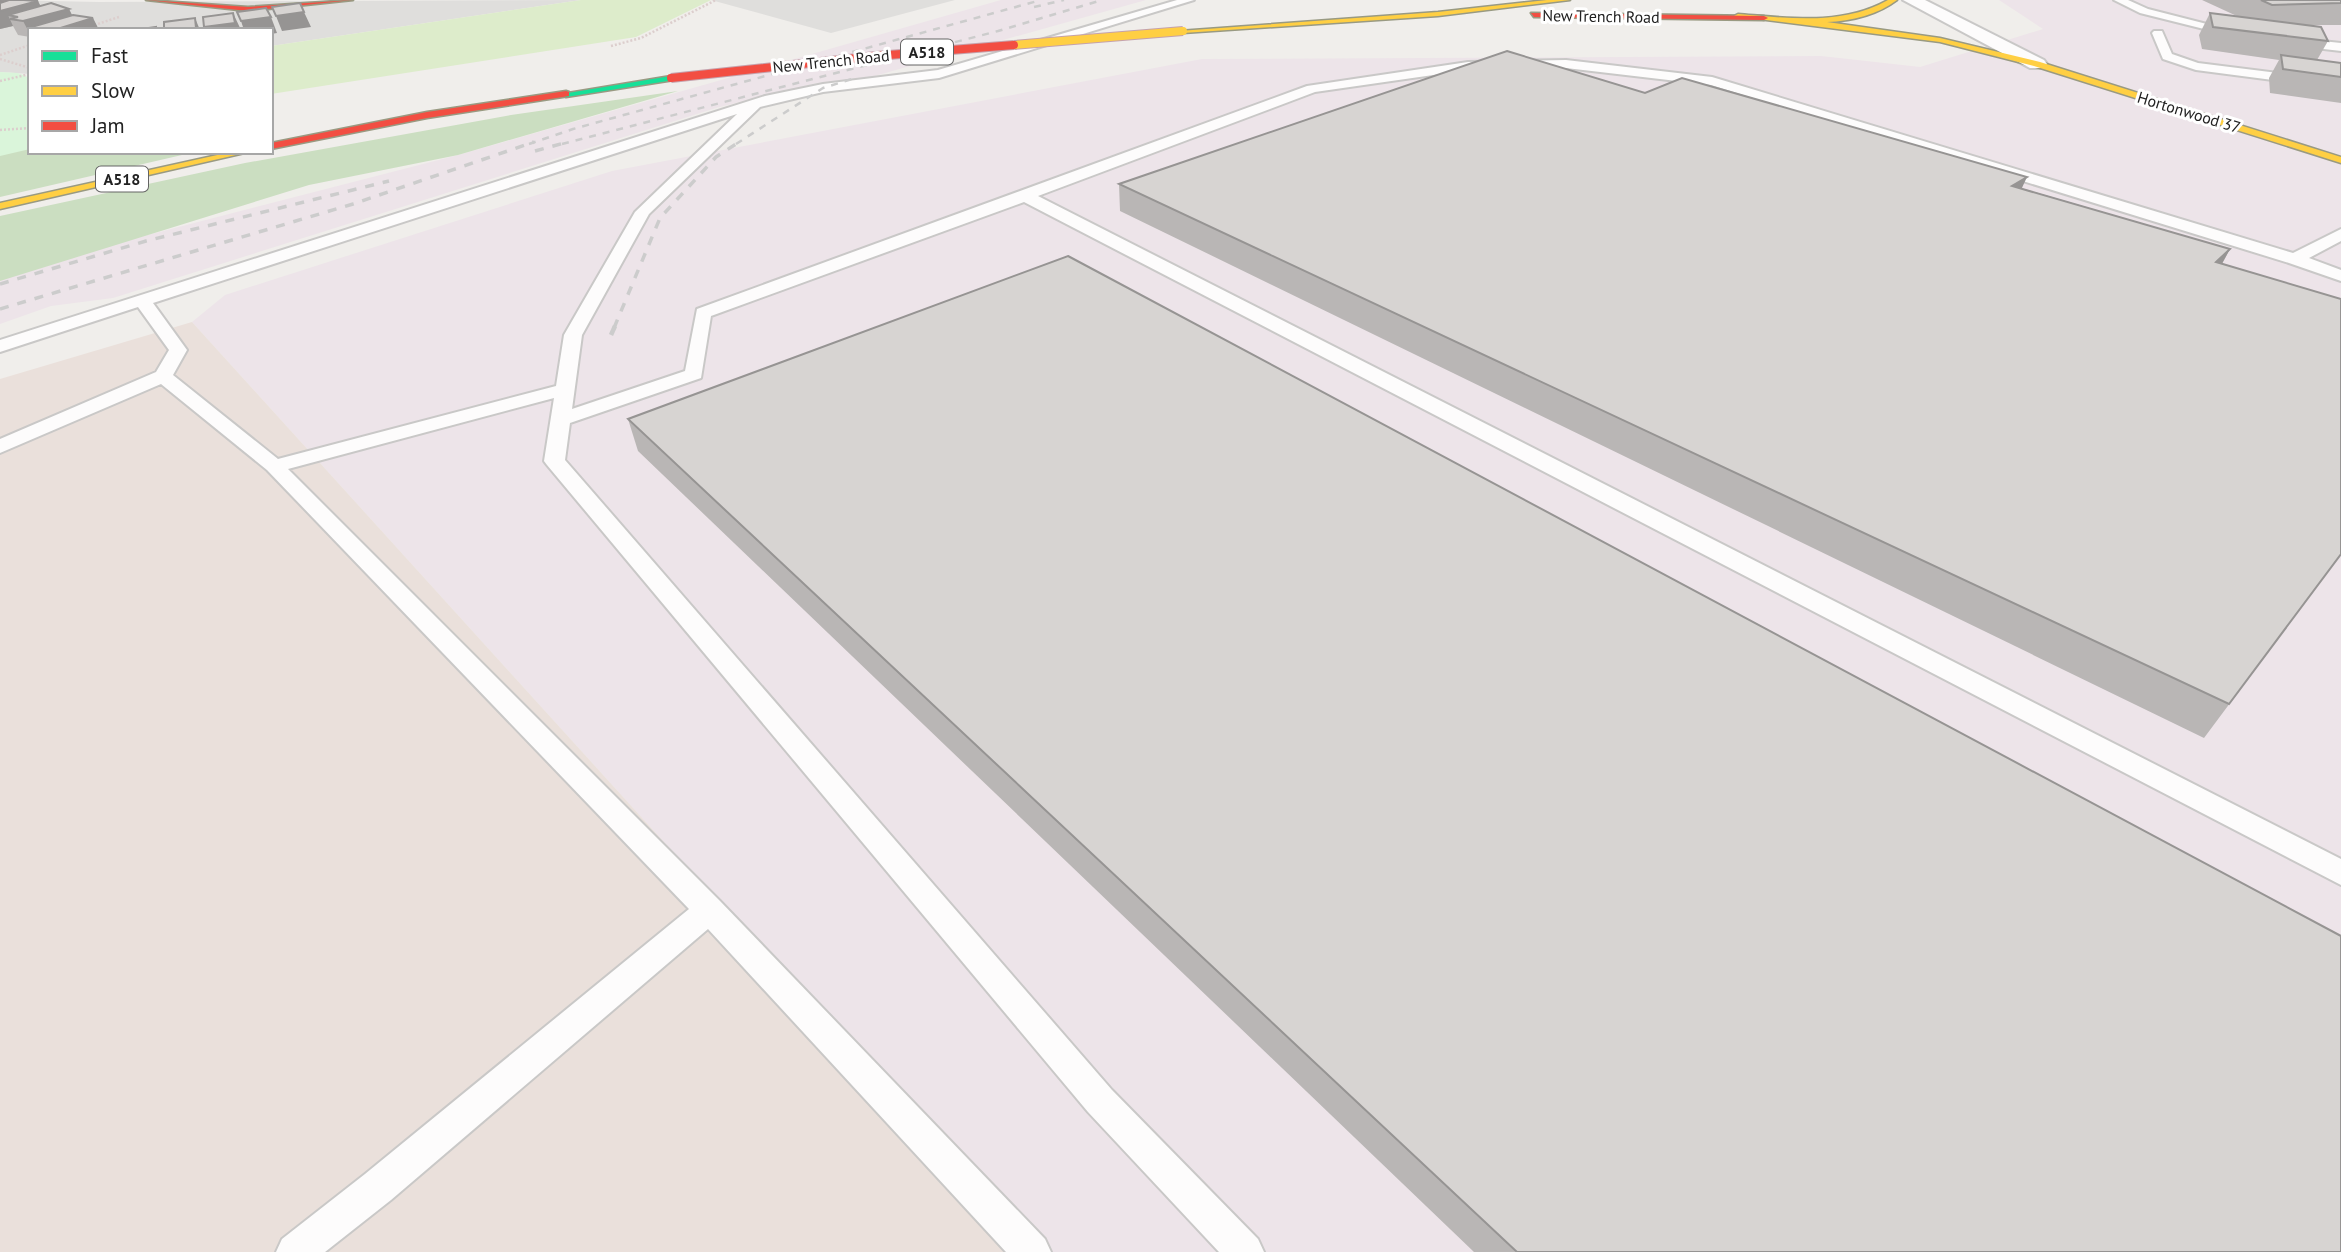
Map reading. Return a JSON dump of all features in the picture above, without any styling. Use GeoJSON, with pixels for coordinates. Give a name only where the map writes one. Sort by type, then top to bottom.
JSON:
{"type":"FeatureCollection","features":[{"type":"Feature","properties":{"kind":"main road"},"geometry":{"type":"LineString","coordinates":[[150,0],[248,9],[349,0]]}},
{"type":"Feature","properties":{"kind":"main road","name":"New Trench Road"},"geometry":{"type":"LineString","coordinates":[[273,146],[427,115],[671,78],[876,56],[1183,31],[1438,15],[1566,0]]}},
{"type":"Feature","properties":{"kind":"main road"},"geometry":{"type":"LineString","coordinates":[[1662,0],[1694,9],[1794,20],[1861,15],[1881,9],[1893,0]]}},
{"type":"Feature","properties":{"kind":"main road","name":"New Trench Road"},"geometry":{"type":"LineString","coordinates":[[1438,15],[1764,18]]}},
{"type":"Feature","properties":{"kind":"main road","name":"Hortonwood 37"},"geometry":{"type":"LineString","coordinates":[[1794,20],[1940,40],[2037,64],[2341,160]]}},
{"type":"Feature","properties":{"kind":"main road","name":"A518"},"geometry":{"type":"LineString","coordinates":[[0,206],[235,154]]}},
{"type":"Feature","properties":{"kind":"street","name":"Hortonwood 37"},"geometry":{"type":"LineString","coordinates":[[1912,0],[1963,29],[2037,64]]}},
{"type":"Feature","properties":{"kind":"lane"},"geometry":{"type":"LineString","coordinates":[[0,346],[755,104],[823,88],[939,74],[1189,0]]}},
{"type":"Feature","properties":{"kind":"lane"},"geometry":{"type":"LineString","coordinates":[[2119,0],[2144,11],[2245,34]]}},
{"type":"Feature","properties":{"kind":"lane"},"geometry":{"type":"LineString","coordinates":[[2158,33],[2167,56],[2196,66],[2341,85]]}},
{"type":"Feature","properties":{"kind":"lane"},"geometry":{"type":"LineString","coordinates":[[2286,40],[2341,47]]}},
{"type":"Feature","properties":{"kind":"lane"},"geometry":{"type":"LineString","coordinates":[[560,420],[694,374],[703,313],[1312,89],[1468,66],[1566,64],[1712,81],[2295,259],[2341,276]]}},
{"type":"Feature","properties":{"kind":"lane"},"geometry":{"type":"LineString","coordinates":[[755,104],[642,212],[573,335],[554,461],[1100,1101],[1245,1252]]}},
{"type":"Feature","properties":{"kind":"lane"},"geometry":{"type":"LineString","coordinates":[[1025,196],[2341,873]]}},
{"type":"Feature","properties":{"kind":"lane"},"geometry":{"type":"LineString","coordinates":[[2295,259],[2341,234]]}},
{"type":"Feature","properties":{"kind":"lane"},"geometry":{"type":"LineString","coordinates":[[0,447],[163,376],[178,350],[142,300]]}},
{"type":"Feature","properties":{"kind":"lane"},"geometry":{"type":"LineString","coordinates":[[163,376],[274,466],[709,910],[1032,1252]]}},
{"type":"Feature","properties":{"kind":"lane"},"geometry":{"type":"LineString","coordinates":[[274,466],[565,389]]}},
{"type":"Feature","properties":{"kind":"lane"},"geometry":{"type":"LineString","coordinates":[[295,1252],[378,1187],[709,910]]}},
{"type":"Feature","properties":{"kind":"path"},"geometry":{"type":"LineString","coordinates":[[0,57],[28,47]]}},
{"type":"Feature","properties":{"kind":"path"},"geometry":{"type":"LineString","coordinates":[[0,57],[28,67]]}},
{"type":"Feature","properties":{"kind":"path"},"geometry":{"type":"LineString","coordinates":[[0,81],[28,74]]}},
{"type":"Feature","properties":{"kind":"path"},"geometry":{"type":"LineString","coordinates":[[0,130],[28,128]]}},
{"type":"Feature","properties":{"kind":"shaded area"},"geometry":{"type":"Polygon","coordinates":[[[0,0],[581,0],[273,46],[273,28],[28,28],[28,74],[0,72],[0,0]]]}},
{"type":"Feature","properties":{"kind":"shaded area"},"geometry":{"type":"Polygon","coordinates":[[[711,0],[955,0],[831,33],[711,0]]]}},
{"type":"Feature","properties":{"kind":"shaded area"},"geometry":{"type":"Polygon","coordinates":[[[1001,0],[1146,0],[871,77],[817,83],[716,108],[113,298],[51,306],[0,324],[0,278],[140,237],[458,155],[1001,0]]]}},
{"type":"Feature","properties":{"kind":"shaded area"},"geometry":{"type":"Polygon","coordinates":[[[1999,0],[2341,0],[2341,1252],[1036,1252],[192,322],[225,295],[612,171],[1202,59],[1821,56],[1920,67],[2043,29],[1999,0]]]}},
{"type":"Feature","properties":{"kind":"shaded area"},"geometry":{"type":"Polygon","coordinates":[[[192,322],[1036,1252],[0,1252],[0,379],[192,322]]]}},
{"type":"Feature","properties":{"kind":"green space"},"geometry":{"type":"Polygon","coordinates":[[[581,0],[711,0],[636,37],[273,94],[273,46],[581,0]]]}},
{"type":"Feature","properties":{"kind":"green space"},"geometry":{"type":"Polygon","coordinates":[[[0,72],[18,73],[28,77],[28,149],[0,156],[0,72]]]}},
{"type":"Feature","properties":{"kind":"green space"},"geometry":{"type":"Polygon","coordinates":[[[0,86],[28,105],[28,154],[186,154],[0,197],[0,86]]]}},
{"type":"Feature","properties":{"kind":"green space"},"geometry":{"type":"Polygon","coordinates":[[[678,91],[458,155],[309,185],[0,281],[0,216],[245,163],[511,115],[678,91]]]}},
{"type":"Feature","properties":{"kind":"building"},"geometry":{"type":"Polygon","coordinates":[[[9,0],[38,1],[0,11],[0,3],[9,0]]]}},
{"type":"Feature","properties":{"kind":"building"},"geometry":{"type":"Polygon","coordinates":[[[2261,0],[2341,0],[2341,3],[2272,5],[2261,0]]]}},
{"type":"Feature","properties":{"kind":"building"},"geometry":{"type":"Polygon","coordinates":[[[51,3],[69,9],[23,21],[10,19],[18,17],[8,15],[51,3]]]}},
{"type":"Feature","properties":{"kind":"building"},"geometry":{"type":"Polygon","coordinates":[[[300,3],[304,12],[276,16],[272,7],[300,3]]]}},
{"type":"Feature","properties":{"kind":"building"},"geometry":{"type":"Polygon","coordinates":[[[266,8],[271,17],[241,21],[237,12],[266,8]]]}},
{"type":"Feature","properties":{"kind":"building"},"geometry":{"type":"Polygon","coordinates":[[[233,13],[235,23],[204,27],[203,17],[233,13]]]}},
{"type":"Feature","properties":{"kind":"building"},"geometry":{"type":"Polygon","coordinates":[[[2210,13],[2321,27],[2328,41],[2213,27],[2210,13]]]}},
{"type":"Feature","properties":{"kind":"building"},"geometry":{"type":"Polygon","coordinates":[[[73,15],[93,18],[60,28],[28,28],[73,15]]]}},
{"type":"Feature","properties":{"kind":"building"},"geometry":{"type":"Polygon","coordinates":[[[195,18],[196,28],[164,28],[164,22],[195,18]]]}},
{"type":"Feature","properties":{"kind":"building"},"geometry":{"type":"Polygon","coordinates":[[[1507,51],[1645,93],[1682,78],[2027,177],[2012,186],[2230,249],[2216,262],[2341,299],[2341,554],[2229,704],[1119,184],[1507,51]]]}},
{"type":"Feature","properties":{"kind":"building"},"geometry":{"type":"Polygon","coordinates":[[[2281,55],[2341,63],[2341,77],[2283,69],[2281,55]]]}},
{"type":"Feature","properties":{"kind":"building"},"geometry":{"type":"Polygon","coordinates":[[[1068,256],[2341,936],[2341,1252],[1517,1252],[628,419],[1068,256]]]}},
{"type":"Feature","properties":{"kind":"railway"},"geometry":{"type":"LineString","coordinates":[[529,144],[573,129],[1041,0]]}},
{"type":"Feature","properties":{"kind":"railway"},"geometry":{"type":"LineString","coordinates":[[1034,7],[1064,0]]}},
{"type":"Feature","properties":{"kind":"railway"},"geometry":{"type":"LineString","coordinates":[[562,144],[998,31],[1102,0]]}},
{"type":"Feature","properties":{"kind":"railway"},"geometry":{"type":"LineString","coordinates":[[736,144],[823,88],[855,78]]}},
{"type":"Feature","properties":{"kind":"railway"},"geometry":{"type":"LineString","coordinates":[[0,309],[353,204],[534,142]]}},
{"type":"Feature","properties":{"kind":"railway"},"geometry":{"type":"LineString","coordinates":[[535,151],[568,142]]}},
{"type":"Feature","properties":{"kind":"railway"},"geometry":{"type":"LineString","coordinates":[[614,328],[660,218],[716,157],[739,142]]}},
{"type":"Feature","properties":{"kind":"railway"},"geometry":{"type":"LineString","coordinates":[[0,284],[146,241],[389,181]]}},
{"type":"Feature","properties":{"kind":"railway"},"geometry":{"type":"LineString","coordinates":[[611,335],[615,326]]}},
{"type":"Feature","properties":{"kind":"traffic: fast"},"geometry":{"type":"LineString","coordinates":[[566,94],[671,78]]}},
{"type":"Feature","properties":{"kind":"traffic: slow"},"geometry":{"type":"LineString","coordinates":[[1183,31],[1438,14],[1566,0]]}},
{"type":"Feature","properties":{"kind":"traffic: slow"},"geometry":{"type":"LineString","coordinates":[[1738,16],[1798,21],[1838,19],[1858,16],[1893,0]]}},
{"type":"Feature","properties":{"kind":"traffic: slow"},"geometry":{"type":"LineString","coordinates":[[1794,20],[1940,40],[2037,64],[2341,160]]}},
{"type":"Feature","properties":{"kind":"traffic: slow"},"geometry":{"type":"LineString","coordinates":[[1014,45],[1183,31]]}},
{"type":"Feature","properties":{"kind":"traffic: slow"},"geometry":{"type":"LineString","coordinates":[[0,206],[236,154]]}},
{"type":"Feature","properties":{"kind":"traffic: jam"},"geometry":{"type":"LineString","coordinates":[[150,0],[248,9],[349,0]]}},
{"type":"Feature","properties":{"kind":"traffic: jam"},"geometry":{"type":"LineString","coordinates":[[1534,15],[1764,18]]}},
{"type":"Feature","properties":{"kind":"traffic: jam"},"geometry":{"type":"LineString","coordinates":[[671,78],[876,56],[1014,45]]}},
{"type":"Feature","properties":{"kind":"traffic: jam"},"geometry":{"type":"LineString","coordinates":[[273,146],[427,115],[566,94]]}}]}
